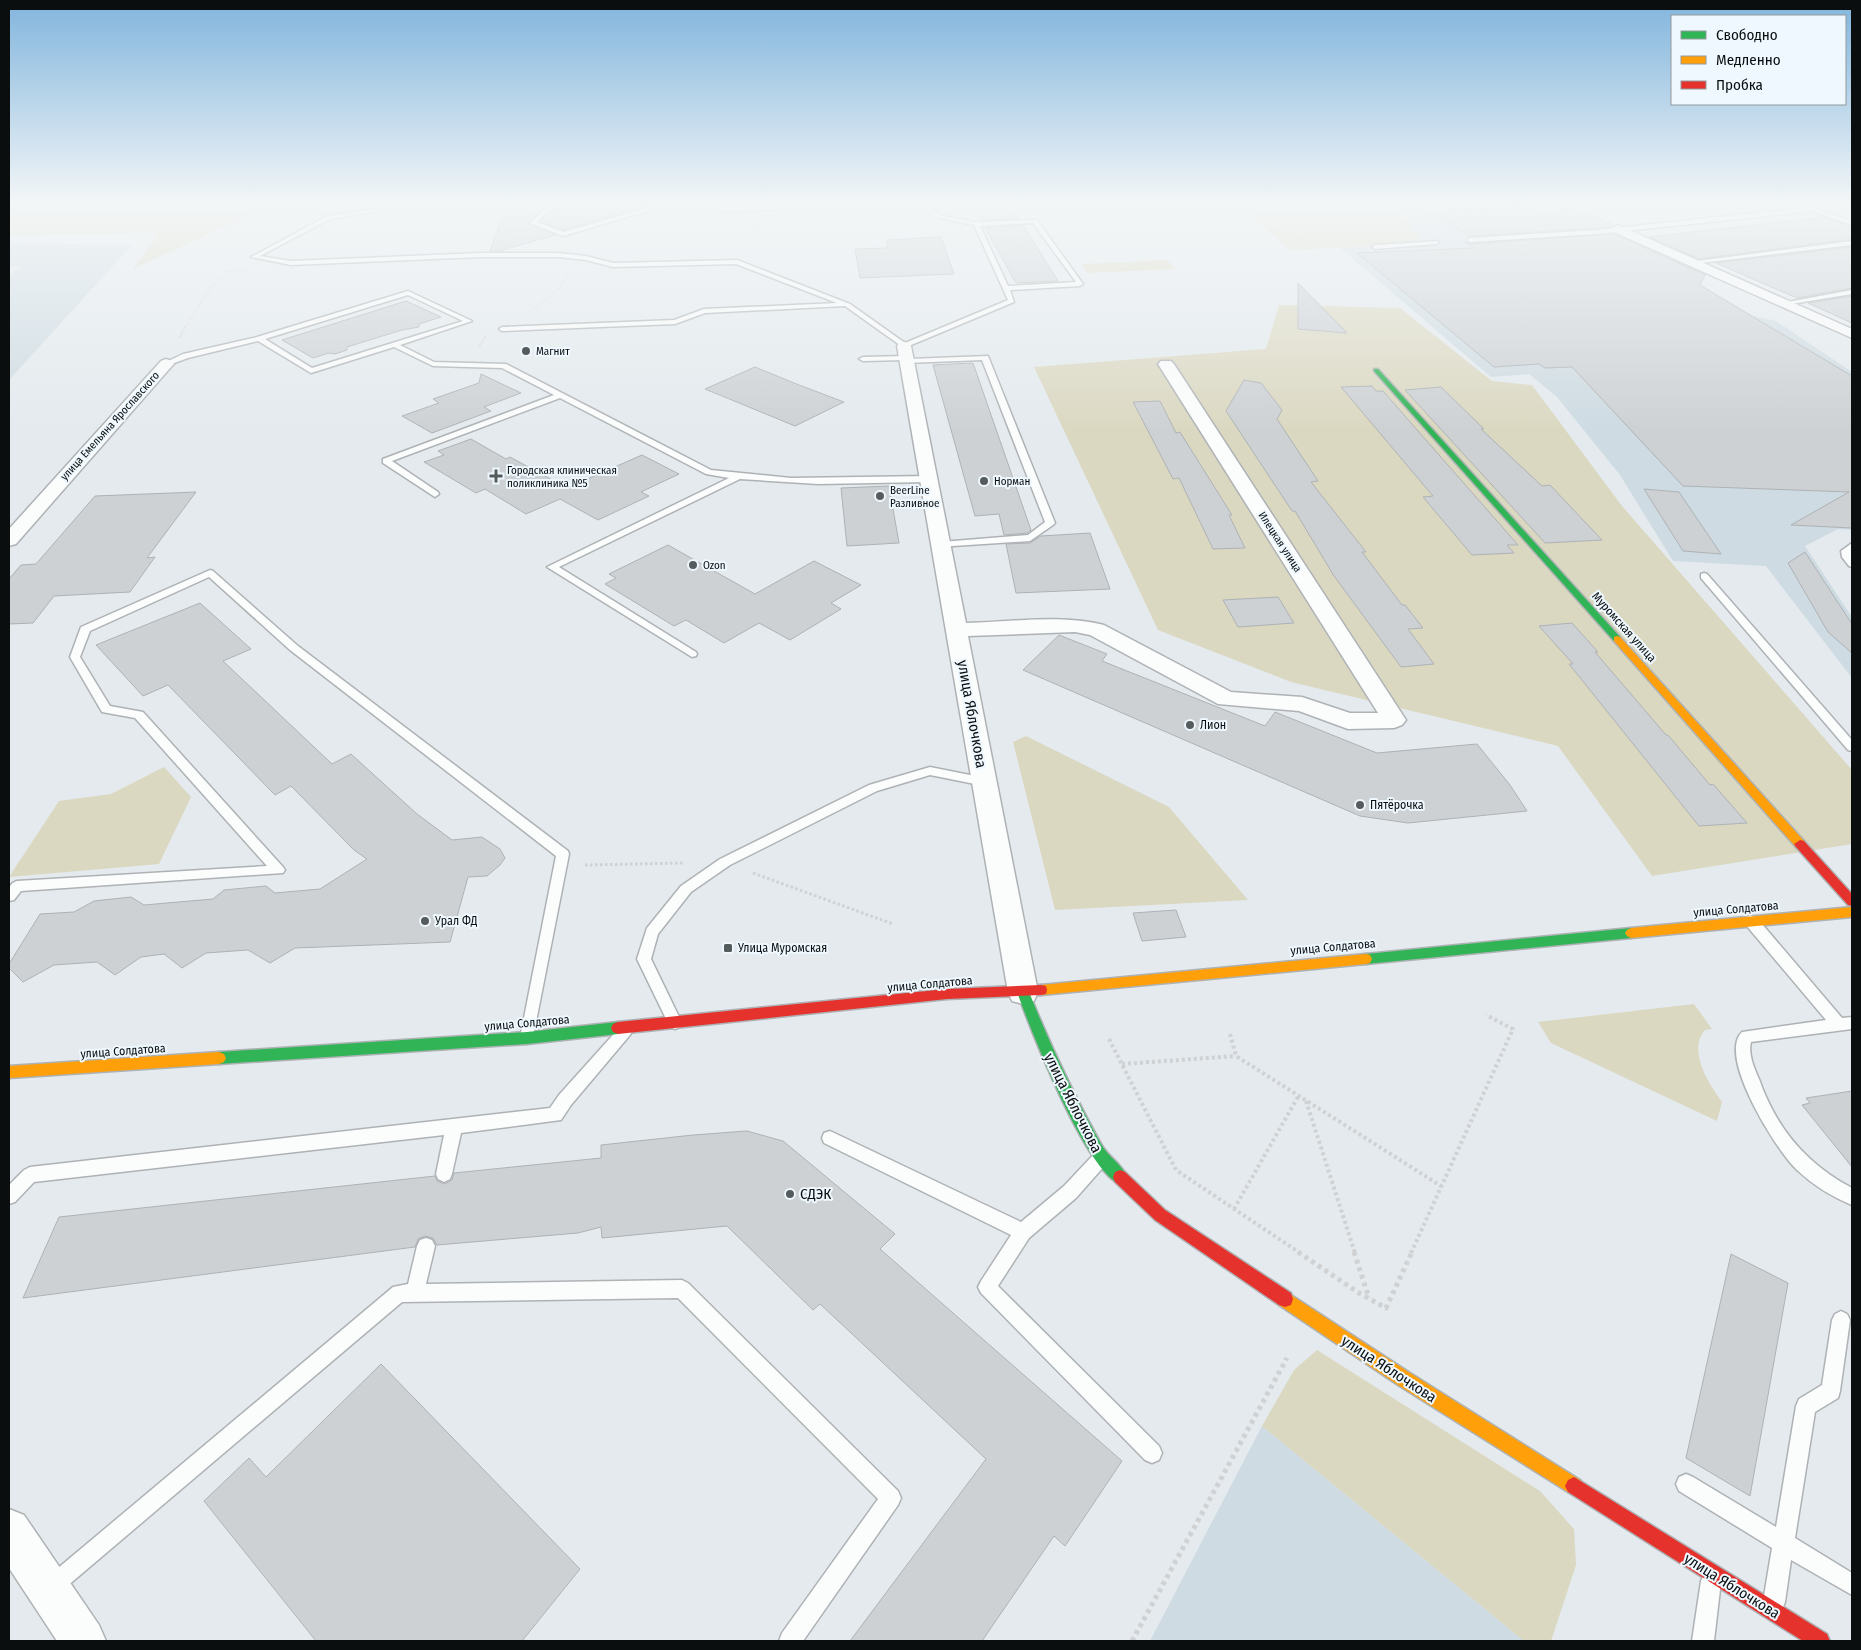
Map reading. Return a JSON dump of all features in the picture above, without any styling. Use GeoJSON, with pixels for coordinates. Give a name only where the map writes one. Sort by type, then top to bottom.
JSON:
{"type":"FeatureCollection","features":[{"type":"Feature","properties":{"kind":"street"},"geometry":{"type":"LineString","coordinates":[[1729,278],[1852,334]]}},
{"type":"Feature","properties":{"kind":"street","name":"улица Яблочкова"},"geometry":{"type":"LineString","coordinates":[[906,355],[1024,992],[1043,1044],[1065,1092],[1101,1158],[1160,1215],[1237,1268],[1396,1374],[1820,1641]]}},
{"type":"Feature","properties":{"kind":"street","name":"улица Емельяна Ярославского"},"geometry":{"type":"LineString","coordinates":[[9,540],[166,364]]}},
{"type":"Feature","properties":{"kind":"street","name":"Илецкая улица"},"geometry":{"type":"LineString","coordinates":[[957,630],[1075,626],[1096,630],[1226,699],[1302,704],[1348,720],[1394,720],[1166,364]]}},
{"type":"Feature","properties":{"kind":"street","name":"Муромская улица"},"geometry":{"type":"LineString","coordinates":[[1376,370],[1852,902]]}},
{"type":"Feature","properties":{"kind":"street","name":"улица Солдатова"},"geometry":{"type":"LineString","coordinates":[[9,1072],[527,1038],[947,994],[1024,992],[1852,912]]}},
{"type":"Feature","properties":{"kind":"street"},"geometry":{"type":"LineString","coordinates":[[9,1530],[83,1641]]}},
{"type":"Feature","properties":{"kind":"lane"},"geometry":{"type":"LineString","coordinates":[[779,278],[848,305],[906,355]]}},
{"type":"Feature","properties":{"kind":"lane"},"geometry":{"type":"LineString","coordinates":[[906,355],[1012,301],[1001,278]]}},
{"type":"Feature","properties":{"kind":"lane"},"geometry":{"type":"LineString","coordinates":[[1006,288],[1080,284],[1076,278]]}},
{"type":"Feature","properties":{"kind":"lane"},"geometry":{"type":"LineString","coordinates":[[1785,302],[1852,292]]}},
{"type":"Feature","properties":{"kind":"lane"},"geometry":{"type":"LineString","coordinates":[[166,364],[186,356],[259,339],[408,294],[469,322],[312,371],[259,339]]}},
{"type":"Feature","properties":{"kind":"lane"},"geometry":{"type":"LineString","coordinates":[[502,329],[675,322],[704,311],[848,305]]}},
{"type":"Feature","properties":{"kind":"lane"},"geometry":{"type":"LineString","coordinates":[[395,344],[433,364],[503,366],[709,472],[738,477],[836,482],[928,480]]}},
{"type":"Feature","properties":{"kind":"lane"},"geometry":{"type":"LineString","coordinates":[[863,359],[906,355],[985,358],[1050,523],[1030,538],[941,545]]}},
{"type":"Feature","properties":{"kind":"lane"},"geometry":{"type":"LineString","coordinates":[[435,494],[386,461],[561,395]]}},
{"type":"Feature","properties":{"kind":"lane"},"geometry":{"type":"LineString","coordinates":[[692,654],[552,567],[738,477]]}},
{"type":"Feature","properties":{"kind":"lane"},"geometry":{"type":"LineString","coordinates":[[1852,546],[1846,551],[1847,557],[1852,564]]}},
{"type":"Feature","properties":{"kind":"lane"},"geometry":{"type":"LineString","coordinates":[[9,896],[16,886],[278,870],[139,715],[106,709],[75,657],[85,629],[210,573],[294,648],[563,854],[527,1038]]}},
{"type":"Feature","properties":{"kind":"lane"},"geometry":{"type":"LineString","coordinates":[[1704,576],[1852,747]]}},
{"type":"Feature","properties":{"kind":"lane"},"geometry":{"type":"LineString","coordinates":[[675,1024],[644,959],[652,932],[686,889],[725,862],[873,788],[930,771],[984,782]]}},
{"type":"Feature","properties":{"kind":"lane"},"geometry":{"type":"LineString","coordinates":[[1751,921],[1846,1024]]}},
{"type":"Feature","properties":{"kind":"lane"},"geometry":{"type":"LineString","coordinates":[[1846,1024],[1748,1036],[1743,1040],[1742,1045],[1748,1073],[1763,1113],[1790,1152],[1820,1180],[1852,1197]]}},
{"type":"Feature","properties":{"kind":"lane"},"geometry":{"type":"LineString","coordinates":[[9,1196],[30,1175],[555,1116],[565,1100],[628,1028]]}},
{"type":"Feature","properties":{"kind":"lane"},"geometry":{"type":"LineString","coordinates":[[444,1174],[454,1127]]}},
{"type":"Feature","properties":{"kind":"lane"},"geometry":{"type":"LineString","coordinates":[[830,1138],[1023,1232]]}},
{"type":"Feature","properties":{"kind":"lane"},"geometry":{"type":"LineString","coordinates":[[1101,1158],[1070,1192],[1023,1232],[987,1287],[1152,1453]]}},
{"type":"Feature","properties":{"kind":"lane"},"geometry":{"type":"LineString","coordinates":[[416,1292],[426,1246]]}},
{"type":"Feature","properties":{"kind":"lane"},"geometry":{"type":"LineString","coordinates":[[48,1589],[399,1293],[682,1289],[891,1498],[790,1641]]}},
{"type":"Feature","properties":{"kind":"lane"},"geometry":{"type":"LineString","coordinates":[[1772,1612],[1806,1406],[1831,1391],[1841,1320]]}},
{"type":"Feature","properties":{"kind":"lane"},"geometry":{"type":"LineString","coordinates":[[1686,1484],[1852,1585]]}},
{"type":"Feature","properties":{"kind":"lane"},"geometry":{"type":"LineString","coordinates":[[1703,1641],[1712,1574]]}},
{"type":"Feature","properties":{"kind":"path","name":"улица Емельяна Ярославского"},"geometry":{"type":"LineString","coordinates":[[166,364],[198,303],[220,278]]}},
{"type":"Feature","properties":{"kind":"path"},"geometry":{"type":"LineString","coordinates":[[1109,1039],[1176,1170],[1386,1308],[1513,1028],[1486,1015]]}},
{"type":"Feature","properties":{"kind":"path"},"geometry":{"type":"LineString","coordinates":[[1230,1034],[1236,1056]]}},
{"type":"Feature","properties":{"kind":"path"},"geometry":{"type":"LineString","coordinates":[[1122,1064],[1236,1056],[1441,1186]]}},
{"type":"Feature","properties":{"kind":"path"},"geometry":{"type":"LineString","coordinates":[[1234,1209],[1298,1095]]}},
{"type":"Feature","properties":{"kind":"path"},"geometry":{"type":"LineString","coordinates":[[1306,1100],[1370,1298]]}},
{"type":"Feature","properties":{"kind":"path"},"geometry":{"type":"LineString","coordinates":[[1132,1641],[1287,1358]]}},
{"type":"Feature","properties":{"kind":"shaded area"},"geometry":{"type":"Polygon","coordinates":[[[9,278],[102,278],[9,380],[9,278]]]}},
{"type":"Feature","properties":{"kind":"shaded area"},"geometry":{"type":"Polygon","coordinates":[[[1375,278],[1677,278],[1735,312],[1776,321],[1852,372],[1852,530],[1838,529],[1805,546],[1852,617],[1852,678],[1766,566],[1673,561],[1620,475],[1557,397],[1529,374],[1491,377],[1375,278]]]}},
{"type":"Feature","properties":{"kind":"shaded area"},"geometry":{"type":"Polygon","coordinates":[[[1279,305],[1400,308],[1492,381],[1532,385],[1622,506],[1852,770],[1852,844],[1652,876],[1558,746],[1291,682],[1158,630],[1034,367],[1266,349],[1279,305]]]}},
{"type":"Feature","properties":{"kind":"shaded area"},"geometry":{"type":"Polygon","coordinates":[[[1026,736],[1169,807],[1248,900],[1055,910],[1013,742],[1026,736]]]}},
{"type":"Feature","properties":{"kind":"shaded area"},"geometry":{"type":"Polygon","coordinates":[[[164,767],[191,797],[159,864],[9,877],[59,801],[111,794],[164,767]]]}},
{"type":"Feature","properties":{"kind":"shaded area"},"geometry":{"type":"Polygon","coordinates":[[[1694,1004],[1712,1029],[1705,1030],[1700,1038],[1698,1048],[1706,1077],[1722,1102],[1717,1121],[1551,1043],[1538,1022],[1694,1004]]]}},
{"type":"Feature","properties":{"kind":"shaded area"},"geometry":{"type":"Polygon","coordinates":[[[1317,1350],[1540,1491],[1574,1529],[1576,1565],[1551,1641],[1524,1641],[1262,1426],[1294,1370],[1317,1350]]]}},
{"type":"Feature","properties":{"kind":"shaded area"},"geometry":{"type":"Polygon","coordinates":[[[1262,1426],[1524,1641],[1150,1641],[1262,1426]]]}},
{"type":"Feature","properties":{"kind":"building"},"geometry":{"type":"Polygon","coordinates":[[[1013,278],[1056,278],[1058,281],[1016,283],[1013,278]]]}},
{"type":"Feature","properties":{"kind":"building"},"geometry":{"type":"Polygon","coordinates":[[[1387,278],[1704,278],[1700,285],[1852,376],[1852,528],[1791,525],[1849,492],[1683,486],[1572,367],[1545,368],[1539,364],[1494,367],[1387,278]]]}},
{"type":"Feature","properties":{"kind":"building"},"geometry":{"type":"Polygon","coordinates":[[[1751,278],[1852,278],[1852,288],[1797,298],[1751,278]]]}},
{"type":"Feature","properties":{"kind":"building"},"geometry":{"type":"Polygon","coordinates":[[[1298,283],[1347,333],[1298,329],[1298,283]]]}},
{"type":"Feature","properties":{"kind":"building"},"geometry":{"type":"Polygon","coordinates":[[[1852,296],[1852,323],[1808,303],[1852,296]]]}},
{"type":"Feature","properties":{"kind":"building"},"geometry":{"type":"Polygon","coordinates":[[[406,301],[441,317],[419,324],[419,327],[402,330],[347,347],[347,350],[335,354],[329,353],[313,358],[282,340],[406,301]]]}},
{"type":"Feature","properties":{"kind":"building"},"geometry":{"type":"Polygon","coordinates":[[[973,363],[1031,530],[1027,533],[1004,535],[999,514],[975,516],[933,365],[973,363]]]}},
{"type":"Feature","properties":{"kind":"building"},"geometry":{"type":"Polygon","coordinates":[[[755,367],[844,402],[795,426],[705,389],[755,367]]]}},
{"type":"Feature","properties":{"kind":"building"},"geometry":{"type":"Polygon","coordinates":[[[481,374],[521,393],[484,407],[491,411],[432,433],[402,416],[439,403],[433,399],[479,383],[481,374]]]}},
{"type":"Feature","properties":{"kind":"building"},"geometry":{"type":"Polygon","coordinates":[[[1244,380],[1261,383],[1282,410],[1277,419],[1318,481],[1311,482],[1366,552],[1362,552],[1402,605],[1405,605],[1423,628],[1408,629],[1434,664],[1401,667],[1334,576],[1295,511],[1292,511],[1226,411],[1244,380]]]}},
{"type":"Feature","properties":{"kind":"building"},"geometry":{"type":"Polygon","coordinates":[[[1372,386],[1376,391],[1383,391],[1518,545],[1507,545],[1514,553],[1472,555],[1423,497],[1433,496],[1341,387],[1372,386]]]}},
{"type":"Feature","properties":{"kind":"building"},"geometry":{"type":"Polygon","coordinates":[[[1441,387],[1484,429],[1481,429],[1542,486],[1550,485],[1602,540],[1545,543],[1405,390],[1441,387]]]}},
{"type":"Feature","properties":{"kind":"building"},"geometry":{"type":"Polygon","coordinates":[[[1160,401],[1176,433],[1180,432],[1232,515],[1229,515],[1245,548],[1213,549],[1179,478],[1173,479],[1133,402],[1160,401]]]}},
{"type":"Feature","properties":{"kind":"building"},"geometry":{"type":"Polygon","coordinates":[[[471,439],[506,459],[510,457],[567,488],[642,455],[679,474],[641,492],[649,496],[598,520],[560,499],[526,514],[485,489],[476,493],[424,462],[444,455],[438,451],[471,439]]]}},
{"type":"Feature","properties":{"kind":"building"},"geometry":{"type":"Polygon","coordinates":[[[889,486],[899,543],[847,546],[841,488],[889,486]]]}},
{"type":"Feature","properties":{"kind":"building"},"geometry":{"type":"Polygon","coordinates":[[[1644,489],[1679,492],[1721,554],[1683,551],[1644,489]]]}},
{"type":"Feature","properties":{"kind":"building"},"geometry":{"type":"Polygon","coordinates":[[[196,492],[147,558],[155,557],[130,592],[54,596],[33,623],[9,624],[9,579],[21,565],[36,564],[95,496],[196,492]]]}},
{"type":"Feature","properties":{"kind":"building"},"geometry":{"type":"Polygon","coordinates":[[[1090,533],[1110,589],[1016,593],[1006,544],[1030,543],[1041,536],[1090,533]]]}},
{"type":"Feature","properties":{"kind":"building"},"geometry":{"type":"Polygon","coordinates":[[[668,545],[755,594],[814,561],[861,585],[831,603],[841,609],[790,640],[759,623],[724,643],[686,620],[674,626],[605,584],[616,578],[609,574],[668,545]]]}},
{"type":"Feature","properties":{"kind":"building"},"geometry":{"type":"Polygon","coordinates":[[[1805,552],[1852,624],[1852,653],[1828,632],[1788,563],[1805,552]]]}},
{"type":"Feature","properties":{"kind":"building"},"geometry":{"type":"Polygon","coordinates":[[[1278,597],[1294,623],[1238,627],[1223,600],[1278,597]]]}},
{"type":"Feature","properties":{"kind":"building"},"geometry":{"type":"Polygon","coordinates":[[[200,603],[251,649],[223,661],[332,764],[351,754],[417,814],[452,840],[482,837],[500,849],[505,858],[500,865],[487,876],[468,877],[450,942],[295,948],[270,963],[248,950],[206,953],[182,968],[164,954],[141,957],[115,975],[97,962],[54,965],[23,982],[9,968],[9,964],[40,914],[74,912],[94,901],[131,897],[144,905],[213,899],[224,890],[266,886],[275,893],[320,889],[367,859],[354,850],[291,786],[275,795],[168,685],[143,696],[96,645],[200,603]]]}},
{"type":"Feature","properties":{"kind":"building"},"geometry":{"type":"Polygon","coordinates":[[[1572,623],[1666,735],[1747,823],[1699,826],[1569,664],[1573,664],[1539,626],[1572,623]]]}},
{"type":"Feature","properties":{"kind":"building"},"geometry":{"type":"Polygon","coordinates":[[[1059,635],[1107,654],[1102,661],[1265,726],[1275,712],[1377,753],[1477,744],[1510,785],[1527,811],[1408,823],[1360,816],[1023,670],[1059,635]]]}},
{"type":"Feature","properties":{"kind":"building"},"geometry":{"type":"Polygon","coordinates":[[[1176,910],[1186,937],[1142,941],[1133,913],[1176,910]]]}},
{"type":"Feature","properties":{"kind":"building"},"geometry":{"type":"Polygon","coordinates":[[[1852,1091],[1852,1167],[1802,1105],[1810,1103],[1806,1098],[1852,1091]]]}},
{"type":"Feature","properties":{"kind":"building"},"geometry":{"type":"Polygon","coordinates":[[[747,1131],[783,1141],[895,1234],[880,1249],[1122,1461],[1065,1546],[1054,1536],[982,1641],[850,1641],[986,1459],[820,1304],[813,1310],[727,1226],[602,1238],[601,1227],[578,1233],[437,1245],[433,1238],[425,1236],[418,1239],[415,1247],[23,1298],[59,1217],[435,1176],[437,1181],[445,1184],[452,1180],[454,1173],[601,1158],[601,1145],[747,1131]]]}},
{"type":"Feature","properties":{"kind":"building"},"geometry":{"type":"Polygon","coordinates":[[[1731,1254],[1788,1283],[1750,1496],[1686,1458],[1731,1254]]]}},
{"type":"Feature","properties":{"kind":"building"},"geometry":{"type":"Polygon","coordinates":[[[381,1364],[580,1569],[522,1641],[316,1641],[204,1501],[249,1458],[266,1477],[381,1364]]]}},
{"type":"Feature","properties":{"kind":"traffic: fast"},"geometry":{"type":"LineString","coordinates":[[1376,370],[1617,639]]}},
{"type":"Feature","properties":{"kind":"traffic: fast"},"geometry":{"type":"LineString","coordinates":[[1366,959],[1631,933]]}},
{"type":"Feature","properties":{"kind":"traffic: fast"},"geometry":{"type":"LineString","coordinates":[[1023,992],[1043,1044],[1069,1099],[1101,1158],[1120,1177]]}},
{"type":"Feature","properties":{"kind":"traffic: fast"},"geometry":{"type":"LineString","coordinates":[[219,1058],[527,1038],[618,1028]]}},
{"type":"Feature","properties":{"kind":"traffic: slow"},"geometry":{"type":"LineString","coordinates":[[1617,639],[1800,844]]}},
{"type":"Feature","properties":{"kind":"traffic: slow"},"geometry":{"type":"LineString","coordinates":[[1631,933],[1852,912]]}},
{"type":"Feature","properties":{"kind":"traffic: slow"},"geometry":{"type":"LineString","coordinates":[[1041,990],[1366,959]]}},
{"type":"Feature","properties":{"kind":"traffic: slow"},"geometry":{"type":"LineString","coordinates":[[9,1072],[219,1058]]}},
{"type":"Feature","properties":{"kind":"traffic: slow"},"geometry":{"type":"LineString","coordinates":[[1285,1299],[1404,1379],[1574,1486]]}},
{"type":"Feature","properties":{"kind":"traffic: jam"},"geometry":{"type":"LineString","coordinates":[[1800,844],[1852,902]]}},
{"type":"Feature","properties":{"kind":"traffic: jam"},"geometry":{"type":"LineString","coordinates":[[618,1028],[947,994],[1041,990]]}},
{"type":"Feature","properties":{"kind":"traffic: jam"},"geometry":{"type":"LineString","coordinates":[[1120,1177],[1160,1215],[1285,1299]]}},
{"type":"Feature","properties":{"kind":"traffic: jam"},"geometry":{"type":"LineString","coordinates":[[1574,1486],[1820,1641]]}},
{"type":"Feature","properties":{"kind":"place","name":"Магнит"},"geometry":{"type":"Point","coordinates":[526,351]}},
{"type":"Feature","properties":{"kind":"place","name":"Городская клиническая поликлиника №5"},"geometry":{"type":"Point","coordinates":[496,476]}},
{"type":"Feature","properties":{"kind":"place","name":"Норман"},"geometry":{"type":"Point","coordinates":[984,481]}},
{"type":"Feature","properties":{"kind":"place","name":"BeerLine Разливное"},"geometry":{"type":"Point","coordinates":[880,496]}},
{"type":"Feature","properties":{"kind":"place","name":"Ozon"},"geometry":{"type":"Point","coordinates":[693,565]}},
{"type":"Feature","properties":{"kind":"place","name":"Лион"},"geometry":{"type":"Point","coordinates":[1190,725]}},
{"type":"Feature","properties":{"kind":"place","name":"Пятёрочка"},"geometry":{"type":"Point","coordinates":[1360,805]}},
{"type":"Feature","properties":{"kind":"place","name":"Урал ФД"},"geometry":{"type":"Point","coordinates":[425,921]}},
{"type":"Feature","properties":{"kind":"place","name":"Улица Муромская"},"geometry":{"type":"Point","coordinates":[728,948]}},
{"type":"Feature","properties":{"kind":"place","name":"СДЭК"},"geometry":{"type":"Point","coordinates":[790,1194]}}]}
